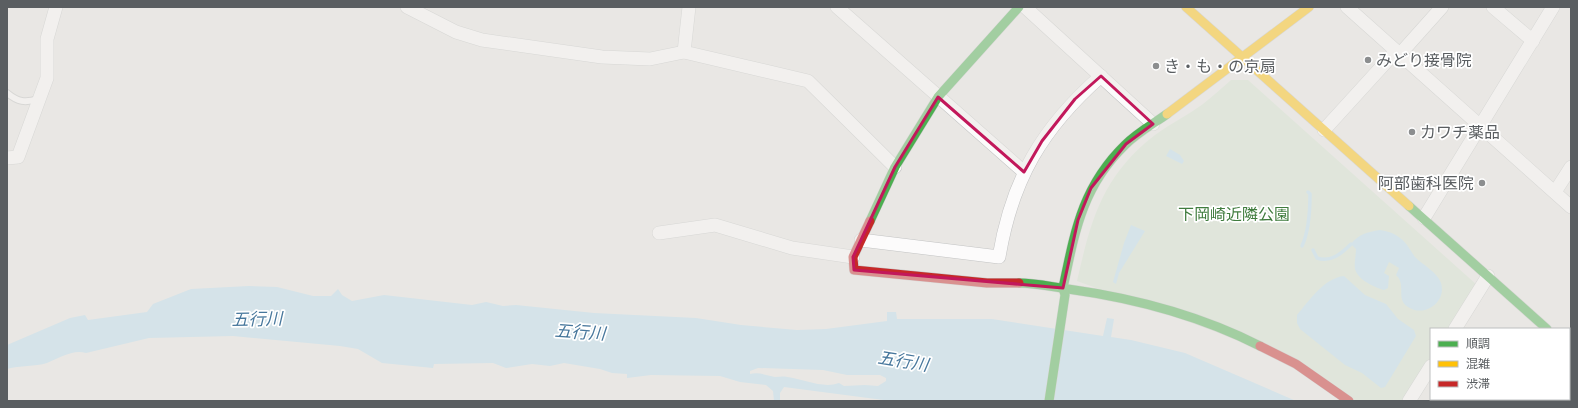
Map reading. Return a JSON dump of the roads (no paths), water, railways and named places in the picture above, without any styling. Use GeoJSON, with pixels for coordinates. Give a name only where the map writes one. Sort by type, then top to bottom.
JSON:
{"type":"FeatureCollection","features":[{"type":"Feature","properties":{"kind":"street"},"geometry":{"type":"LineString","coordinates":[[7,158],[18,156],[47,78],[47,39],[56,7]]}},
{"type":"Feature","properties":{"kind":"street"},"geometry":{"type":"LineString","coordinates":[[406,7],[456,32],[482,40],[602,57],[650,59],[684,52],[808,81],[896,167]]}},
{"type":"Feature","properties":{"kind":"street"},"geometry":{"type":"LineString","coordinates":[[684,52],[689,7]]}},
{"type":"Feature","properties":{"kind":"street"},"geometry":{"type":"LineString","coordinates":[[837,7],[1024,172]]}},
{"type":"Feature","properties":{"kind":"street"},"geometry":{"type":"LineString","coordinates":[[1019,7],[938,97],[896,167],[853,257],[854,270],[987,283],[1026,284],[1064,292],[1144,303],[1233,332],[1296,364],[1349,401]]}},
{"type":"Feature","properties":{"kind":"street"},"geometry":{"type":"LineString","coordinates":[[1025,7],[1153,124]]}},
{"type":"Feature","properties":{"kind":"street"},"geometry":{"type":"LineString","coordinates":[[1186,7],[1546,328]]}},
{"type":"Feature","properties":{"kind":"street"},"geometry":{"type":"LineString","coordinates":[[1050,401],[1064,292],[1078,220],[1091,188],[1102,170],[1126,144],[1309,7]]}},
{"type":"Feature","properties":{"kind":"street"},"geometry":{"type":"LineString","coordinates":[[1347,7],[1571,207]]}},
{"type":"Feature","properties":{"kind":"street"},"geometry":{"type":"LineString","coordinates":[[1324,130],[1442,7]]}},
{"type":"Feature","properties":{"kind":"street"},"geometry":{"type":"LineString","coordinates":[[1494,7],[1533,41]]}},
{"type":"Feature","properties":{"kind":"street"},"geometry":{"type":"LineString","coordinates":[[1424,218],[1553,7]]}},
{"type":"Feature","properties":{"kind":"street"},"geometry":{"type":"LineString","coordinates":[[861,240],[999,257],[1004,228],[1024,172],[1042,141],[1075,99],[1101,76]]}},
{"type":"Feature","properties":{"kind":"street"},"geometry":{"type":"LineString","coordinates":[[1555,192],[1571,167]]}},
{"type":"Feature","properties":{"kind":"street"},"geometry":{"type":"LineString","coordinates":[[659,233],[715,226],[792,248],[853,257]]}},
{"type":"Feature","properties":{"kind":"street"},"geometry":{"type":"LineString","coordinates":[[1456,328],[1488,276]]}},
{"type":"Feature","properties":{"kind":"street"},"geometry":{"type":"LineString","coordinates":[[1409,401],[1430,368]]}},
{"type":"Feature","properties":{"kind":"lane"},"geometry":{"type":"LineString","coordinates":[[7,93],[20,101],[26,102],[40,99]]}},
{"type":"Feature","properties":{"kind":"water"},"geometry":{"type":"Polygon","coordinates":[[[1170,149],[1180,155],[1184,161],[1182,164],[1166,156],[1170,149]]]}},
{"type":"Feature","properties":{"kind":"water"},"geometry":{"type":"Polygon","coordinates":[[[1131,225],[1145,231],[1119,273],[1116,284],[1113,282],[1124,243],[1131,225]]]}},
{"type":"Feature","properties":{"kind":"water"},"geometry":{"type":"Polygon","coordinates":[[[1380,230],[1398,236],[1407,244],[1415,257],[1439,279],[1442,290],[1441,296],[1433,306],[1421,311],[1414,310],[1404,304],[1401,296],[1401,283],[1396,275],[1399,268],[1389,262],[1384,273],[1389,276],[1388,288],[1384,290],[1363,280],[1359,276],[1355,269],[1356,249],[1351,244],[1364,234],[1380,230]]]}},
{"type":"Feature","properties":{"kind":"water"},"geometry":{"type":"Polygon","coordinates":[[[1344,276],[1365,295],[1386,304],[1398,319],[1414,330],[1416,336],[1385,387],[1381,388],[1362,373],[1345,365],[1300,329],[1297,323],[1297,315],[1318,291],[1330,281],[1344,276]]]}},
{"type":"Feature","properties":{"kind":"water","name":"五行川"},"geometry":{"type":"Polygon","coordinates":[[[249,286],[277,287],[313,296],[331,296],[338,289],[342,295],[352,301],[384,295],[472,305],[486,302],[503,306],[516,305],[594,313],[696,318],[741,325],[797,330],[826,329],[887,321],[887,312],[896,312],[897,319],[992,319],[1103,336],[1107,318],[1114,319],[1111,337],[1131,340],[1185,353],[1296,401],[891,401],[784,387],[780,393],[780,401],[774,401],[773,391],[766,385],[740,382],[720,376],[651,375],[627,378],[627,374],[612,373],[600,369],[564,363],[550,366],[532,364],[506,368],[493,363],[434,364],[433,368],[382,363],[358,349],[340,346],[233,336],[149,338],[86,353],[71,353],[47,363],[7,369],[7,345],[70,318],[85,315],[88,320],[147,312],[153,304],[191,289],[249,286]],[[758,368],[750,371],[750,374],[753,373],[775,377],[793,378],[827,385],[839,383],[844,386],[878,386],[886,381],[886,378],[880,375],[847,375],[823,370],[758,368]]]}},
{"type":"Feature","properties":{"kind":"waterway"},"geometry":{"type":"LineString","coordinates":[[1302,246],[1309,220],[1310,194],[1308,192]]}},
{"type":"Feature","properties":{"kind":"waterway"},"geometry":{"type":"LineString","coordinates":[[1313,250],[1317,258],[1327,259],[1340,254],[1351,244]]}},
{"type":"Feature","properties":{"kind":"place","name":"みどり接骨院"},"geometry":{"type":"Point","coordinates":[1368,60]}},
{"type":"Feature","properties":{"kind":"place","name":"き・も・の京扇"},"geometry":{"type":"Point","coordinates":[1156,66]}},
{"type":"Feature","properties":{"kind":"place","name":"カワチ薬品"},"geometry":{"type":"Point","coordinates":[1412,132]}},
{"type":"Feature","properties":{"kind":"place","name":"阿部歯科医院"},"geometry":{"type":"Point","coordinates":[1482,183]}},
{"type":"Feature","properties":{"kind":"park label","name":"下岡崎近隣公園"},"geometry":{"type":"Point","coordinates":[1234,214]}}]}
